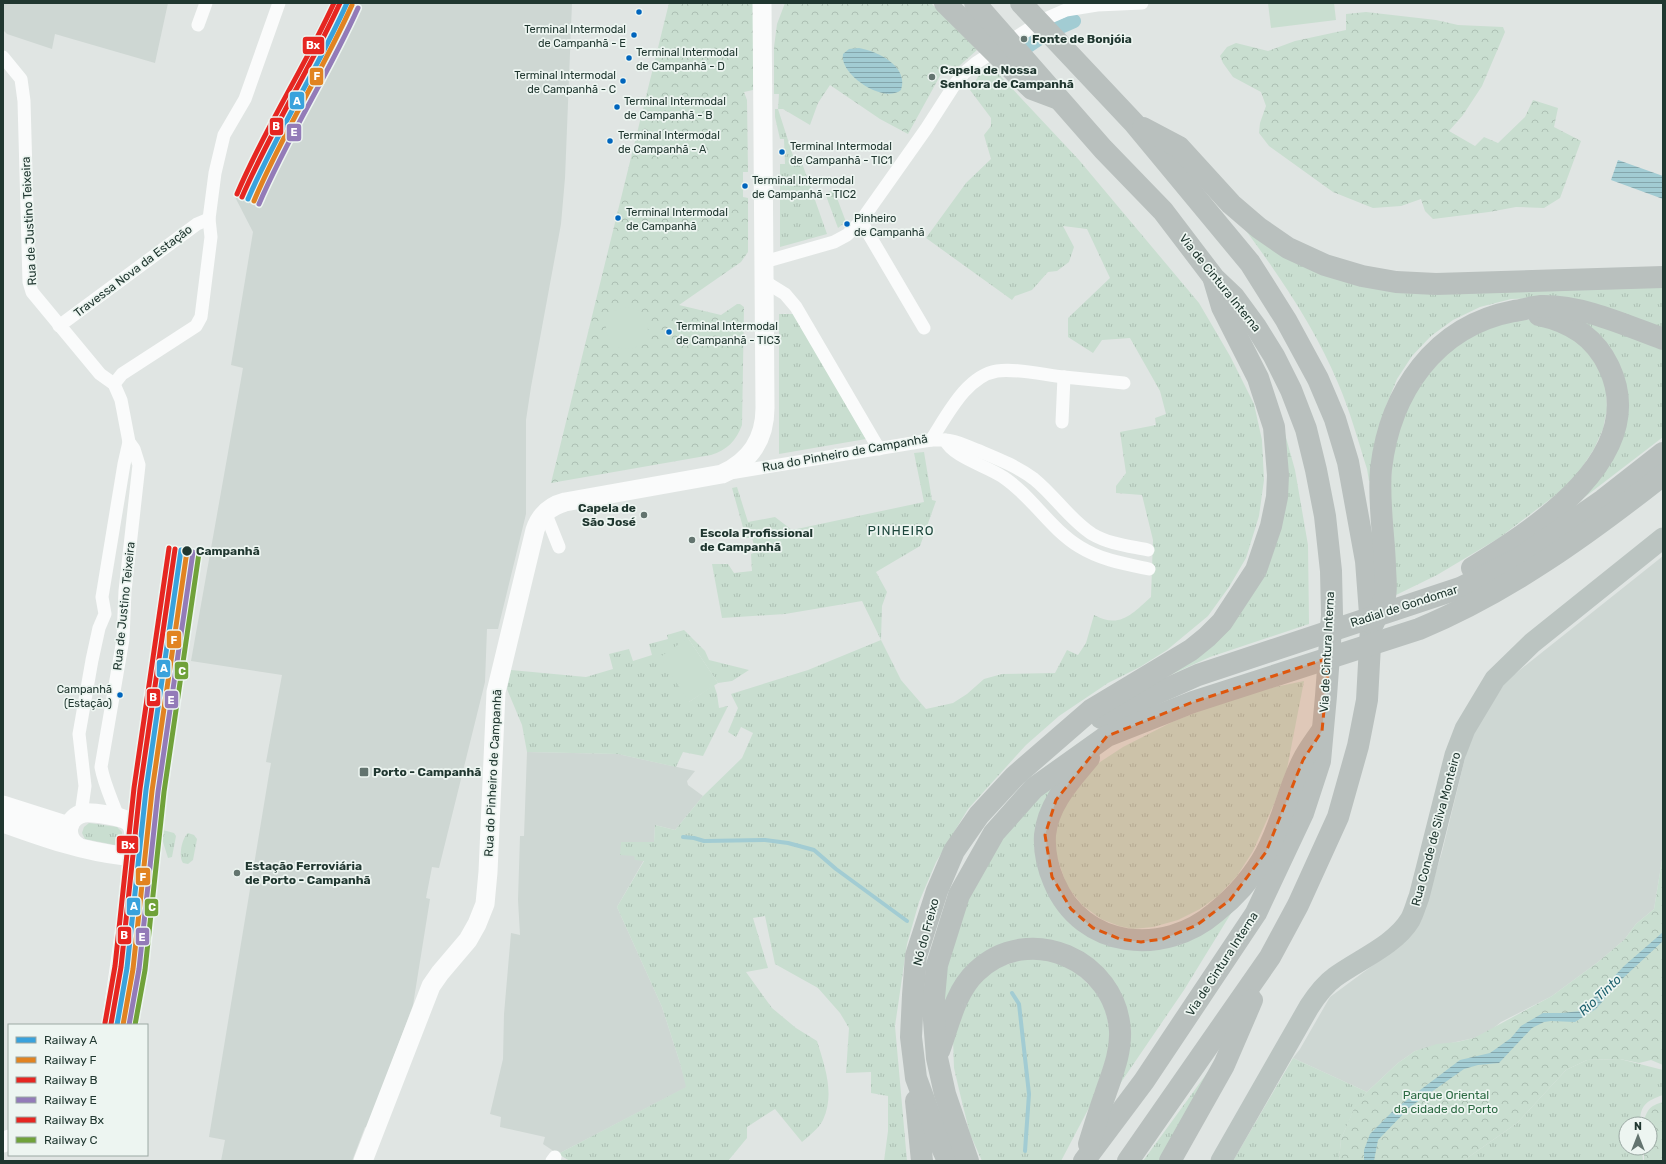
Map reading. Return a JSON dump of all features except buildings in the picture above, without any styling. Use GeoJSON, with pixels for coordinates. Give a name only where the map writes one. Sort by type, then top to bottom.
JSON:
{"type":"FeatureCollection","features":[{"type":"Feature","properties":{"kind":"highway"},"geometry":{"type":"LineString","coordinates":[[945,3],[961,19],[1038,85]]}},
{"type":"Feature","properties":{"kind":"highway"},"geometry":{"type":"LineString","coordinates":[[1021,3],[1134,123],[1250,263],[1290,327],[1318,379],[1335,419],[1385,596],[1372,627],[1367,700],[1358,746],[1338,817],[1298,905],[1270,957],[1224,1065],[1170,1161]]}},
{"type":"Feature","properties":{"kind":"highway"},"geometry":{"type":"LineString","coordinates":[[1035,3],[1051,36]]}},
{"type":"Feature","properties":{"kind":"highway"},"geometry":{"type":"LineString","coordinates":[[977,6],[1038,85]]}},
{"type":"Feature","properties":{"kind":"highway","name":"Via de Cintura Interna"},"geometry":{"type":"LineString","coordinates":[[1038,85],[1059,99],[1103,149],[1163,211],[1214,278],[1234,297],[1256,327],[1274,356],[1291,390],[1306,429],[1316,470],[1325,516],[1332,615],[1320,762],[1303,813],[1256,913],[1144,1081],[1084,1161]]}},
{"type":"Feature","properties":{"kind":"highway"},"geometry":{"type":"LineString","coordinates":[[1134,123],[1179,147],[1231,204],[1259,228],[1288,248],[1332,267],[1362,276],[1396,282],[1436,284],[1663,277]]}},
{"type":"Feature","properties":{"kind":"highway"},"geometry":{"type":"LineString","coordinates":[[1055,741],[1091,710],[1191,650],[1207,637],[1222,622],[1256,570],[1271,526],[1277,497],[1278,475],[1274,427],[1258,378],[1222,307],[1214,278]]}},
{"type":"Feature","properties":{"kind":"highway"},"geometry":{"type":"LineString","coordinates":[[1375,559],[1382,468],[1388,435],[1402,395],[1422,365],[1435,350],[1450,338],[1485,319],[1540,306],[1562,308],[1586,313],[1663,339]]}},
{"type":"Feature","properties":{"kind":"highway"},"geometry":{"type":"LineString","coordinates":[[1416,602],[1497,553],[1560,505],[1578,489],[1592,473],[1612,440],[1617,412],[1617,398],[1610,369],[1601,352],[1589,338],[1555,319],[1538,315],[1506,313]]}},
{"type":"Feature","properties":{"kind":"highway","name":"Radial de Gondomar"},"geometry":{"type":"LineString","coordinates":[[1055,741],[1100,718],[1198,675],[1460,588],[1518,559],[1603,500],[1663,453]]}},
{"type":"Feature","properties":{"kind":"highway","name":"Radial de Gondomar"},"geometry":{"type":"LineString","coordinates":[[1107,736],[1192,702],[1418,629],[1454,614],[1523,576],[1612,516],[1663,475]]}},
{"type":"Feature","properties":{"kind":"highway"},"geometry":{"type":"LineString","coordinates":[[1107,736],[1056,800],[1045,835],[1046,858],[1059,894],[1081,920],[1093,928],[1120,939],[1141,942],[1163,939],[1198,925],[1215,914],[1230,900],[1249,878],[1266,852],[1303,760],[1322,731]]}},
{"type":"Feature","properties":{"kind":"highway","name":"Nó do Freixo"},"geometry":{"type":"LineString","coordinates":[[968,1161],[945,1094],[937,1058],[934,1020],[937,965],[959,895],[994,833],[1034,788],[1107,736]]}},
{"type":"Feature","properties":{"kind":"highway","name":"Nó do Freixo"},"geometry":{"type":"LineString","coordinates":[[948,1161],[916,1078],[912,1037],[912,995],[916,956],[937,891],[954,851],[980,815],[1016,776],[1055,741]]}},
{"type":"Feature","properties":{"kind":"highway"},"geometry":{"type":"LineString","coordinates":[[937,1058],[957,1001],[964,986],[976,971],[992,960],[1008,953],[1023,949],[1052,951],[1066,955],[1079,962],[1102,982],[1110,993],[1119,1018],[1120,1032],[1120,1045],[1112,1078],[1105,1094],[1084,1161]]}},
{"type":"Feature","properties":{"kind":"highway"},"geometry":{"type":"LineString","coordinates":[[1128,1161],[1270,957]]}},
{"type":"Feature","properties":{"kind":"highway"},"geometry":{"type":"LineString","coordinates":[[916,1078],[916,1111],[922,1161]]}},
{"type":"Feature","properties":{"kind":"main road","name":"Rua Conde de Silva Monteiro"},"geometry":{"type":"LineString","coordinates":[[1222,1161],[1320,990],[1333,978],[1392,940],[1402,931],[1411,919],[1419,897],[1455,755],[1468,722],[1495,678],[1532,643],[1663,538]]}},
{"type":"Feature","properties":{"kind":"street"},"geometry":{"type":"LineString","coordinates":[[198,25],[206,3]]}},
{"type":"Feature","properties":{"kind":"street"},"geometry":{"type":"LineString","coordinates":[[118,379],[196,326],[199,322],[201,317],[211,237],[209,219],[215,173],[224,135],[245,99],[278,3]]}},
{"type":"Feature","properties":{"kind":"street","name":"Rua do Pinheiro de Campanhã"},"geometry":{"type":"LineString","coordinates":[[714,476],[729,470],[754,449],[763,432],[765,417],[762,3]]}},
{"type":"Feature","properties":{"kind":"street"},"geometry":{"type":"LineString","coordinates":[[763,46],[776,3]]}},
{"type":"Feature","properties":{"kind":"street"},"geometry":{"type":"LineString","coordinates":[[764,262],[834,242],[847,235],[861,221],[926,129],[955,84],[970,68],[1043,20],[1066,10],[1097,5],[1142,3]]}},
{"type":"Feature","properties":{"kind":"street","name":"Rua de Justino Teixeira"},"geometry":{"type":"LineString","coordinates":[[3,57],[21,78],[24,101],[30,282],[32,292],[100,374],[118,379],[129,442],[102,597],[105,614],[99,628],[92,660],[79,734],[84,786],[75,820]]}},
{"type":"Feature","properties":{"kind":"street","name":"Travessa Nova da Estação"},"geometry":{"type":"LineString","coordinates":[[59,326],[197,224],[209,219]]}},
{"type":"Feature","properties":{"kind":"street"},"geometry":{"type":"LineString","coordinates":[[861,221],[924,328]]}},
{"type":"Feature","properties":{"kind":"street"},"geometry":{"type":"LineString","coordinates":[[764,281],[780,290],[796,307],[878,449]]}},
{"type":"Feature","properties":{"kind":"street","name":"Rua do Pinheiro de Campanhã"},"geometry":{"type":"LineString","coordinates":[[364,1161],[431,986],[436,977],[468,940],[483,909],[488,876],[497,688],[535,530],[538,521],[545,512],[564,502],[931,440],[963,392],[971,384],[989,372],[1007,370],[1124,383]]}},
{"type":"Feature","properties":{"kind":"street"},"geometry":{"type":"LineString","coordinates":[[1062,422],[1064,377]]}},
{"type":"Feature","properties":{"kind":"street"},"geometry":{"type":"LineString","coordinates":[[931,440],[956,441],[994,457],[1034,480],[1068,513],[1094,535],[1114,543],[1148,550]]}},
{"type":"Feature","properties":{"kind":"street"},"geometry":{"type":"LineString","coordinates":[[945,440],[952,450],[1003,477],[1026,496],[1069,540],[1093,554],[1106,559],[1149,569]]}},
{"type":"Feature","properties":{"kind":"street","name":"Rua de Justino Teixeira"},"geometry":{"type":"LineString","coordinates":[[118,817],[110,794],[103,780],[101,767],[123,638],[125,591],[139,465],[134,449],[129,442]]}},
{"type":"Feature","properties":{"kind":"street"},"geometry":{"type":"LineString","coordinates":[[545,512],[559,547]]}},
{"type":"Feature","properties":{"kind":"street"},"geometry":{"type":"LineString","coordinates":[[3,805],[75,820],[91,813],[118,817],[128,821],[131,824],[134,834],[133,850],[125,928],[111,1024]]}},
{"type":"Feature","properties":{"kind":"street"},"geometry":{"type":"LineString","coordinates":[[75,820],[69,837],[73,844],[77,846]]}},
{"type":"Feature","properties":{"kind":"street"},"geometry":{"type":"LineString","coordinates":[[3,823],[50,840],[114,855],[125,856],[133,850]]}},
{"type":"Feature","properties":{"kind":"highlighted area"},"geometry":{"type":"Polygon","coordinates":[[[1329,658],[1322,731],[1303,760],[1266,852],[1230,900],[1197,925],[1163,939],[1141,942],[1120,939],[1093,928],[1071,909],[1052,877],[1045,835],[1056,800],[1107,736],[1193,702],[1329,658]]]}},
{"type":"Feature","properties":{"kind":"shaded area"},"geometry":{"type":"Polygon","coordinates":[[[3,3],[168,3],[155,63],[55,34],[52,49],[7,34],[3,30],[3,3]]]}},
{"type":"Feature","properties":{"kind":"shaded area"},"geometry":{"type":"Polygon","coordinates":[[[330,3],[572,3],[565,178],[561,224],[526,420],[526,514],[498,629],[487,629],[485,682],[439,868],[432,867],[426,898],[430,899],[413,1005],[367,1128],[365,1127],[352,1161],[221,1161],[225,1140],[209,1137],[271,763],[266,762],[282,675],[191,661],[243,368],[231,365],[253,232],[235,197],[249,160],[330,3]]]}},
{"type":"Feature","properties":{"kind":"shaded area"},"geometry":{"type":"Polygon","coordinates":[[[176,549],[195,553],[163,755],[145,753],[176,549]]]}},
{"type":"Feature","properties":{"kind":"shaded area"},"geometry":{"type":"Polygon","coordinates":[[[1663,556],[1663,854],[1654,909],[1636,924],[1624,940],[1598,962],[1552,996],[1501,1022],[1490,1031],[1474,1038],[1415,1051],[1398,1063],[1367,1092],[1293,1058],[1300,1049],[1330,997],[1403,943],[1421,921],[1442,852],[1470,738],[1506,681],[1663,556]]]}},
{"type":"Feature","properties":{"kind":"shaded area"},"geometry":{"type":"Polygon","coordinates":[[[527,752],[618,754],[695,771],[687,781],[688,785],[703,796],[675,830],[655,825],[654,842],[635,856],[644,860],[617,907],[662,1007],[687,1087],[558,1154],[543,1144],[545,1137],[500,1127],[501,1117],[490,1114],[503,1059],[504,1014],[511,933],[520,935],[518,900],[520,836],[524,836],[527,752]]]}},
{"type":"Feature","properties":{"kind":"green space"},"geometry":{"type":"Polygon","coordinates":[[[669,3],[753,3],[753,90],[744,92],[747,100],[748,172],[743,172],[743,197],[748,198],[748,252],[741,262],[679,305],[721,315],[737,304],[744,307],[742,425],[737,436],[726,448],[711,455],[551,483],[669,3]]]}},
{"type":"Feature","properties":{"kind":"green space"},"geometry":{"type":"Polygon","coordinates":[[[785,3],[931,3],[977,50],[958,67],[946,65],[908,134],[880,119],[830,85],[818,103],[810,125],[783,109],[778,109],[779,94],[774,94],[774,47],[777,24],[785,3]]]}},
{"type":"Feature","properties":{"kind":"green space"},"geometry":{"type":"Polygon","coordinates":[[[1268,3],[1334,3],[1336,20],[1271,28],[1268,3]]]}},
{"type":"Feature","properties":{"kind":"green space"},"geometry":{"type":"Polygon","coordinates":[[[1366,12],[1436,20],[1458,25],[1503,27],[1505,32],[1482,86],[1463,115],[1449,131],[1475,146],[1484,137],[1498,143],[1525,117],[1533,100],[1558,108],[1554,127],[1581,141],[1560,198],[1544,208],[1516,207],[1433,219],[1425,211],[1421,199],[1401,206],[1373,208],[1333,192],[1269,146],[1259,133],[1260,123],[1266,106],[1261,92],[1233,77],[1220,56],[1227,47],[1236,43],[1268,51],[1295,41],[1346,30],[1346,14],[1366,12]]]}},
{"type":"Feature","properties":{"kind":"green space"},"geometry":{"type":"Polygon","coordinates":[[[992,67],[1079,160],[1199,303],[1230,356],[1254,404],[1262,440],[1264,480],[1259,516],[1246,558],[1229,587],[1208,616],[1167,650],[1140,667],[1108,683],[1059,716],[1026,745],[968,809],[936,862],[919,902],[907,944],[895,1026],[907,1161],[884,1161],[888,1131],[888,1096],[871,1093],[871,1072],[846,1073],[849,1028],[840,1013],[818,988],[775,964],[765,916],[753,918],[768,968],[746,972],[772,1008],[796,1028],[817,1041],[828,1080],[828,1100],[827,1110],[823,1120],[814,1132],[802,1142],[775,1109],[747,1127],[747,1138],[728,1161],[570,1161],[558,1154],[686,1087],[662,1007],[617,907],[644,861],[635,860],[634,856],[620,855],[621,842],[654,842],[655,825],[675,830],[703,796],[742,758],[753,733],[741,727],[736,737],[728,732],[738,708],[731,694],[808,670],[881,640],[901,680],[926,709],[953,703],[967,694],[984,679],[1002,674],[1055,673],[1067,650],[1078,655],[1086,643],[1094,615],[1103,619],[1111,620],[1125,618],[1151,597],[1153,540],[1142,495],[1116,493],[1116,486],[1126,473],[1120,432],[1156,425],[1155,418],[1166,414],[1160,391],[1130,338],[1102,340],[1093,353],[1068,337],[1068,318],[1110,278],[1087,229],[1063,226],[1074,247],[1069,262],[1057,271],[1048,272],[1032,290],[1015,296],[1012,300],[926,238],[966,183],[991,159],[984,135],[991,126],[991,118],[970,90],[979,75],[992,67]]]}},
{"type":"Feature","properties":{"kind":"green space"},"geometry":{"type":"Polygon","coordinates":[[[775,109],[778,109],[796,165],[802,163],[827,234],[780,247],[780,164],[785,164],[784,139],[780,139],[775,117],[775,109]]]}},
{"type":"Feature","properties":{"kind":"green space"},"geometry":{"type":"Polygon","coordinates":[[[834,190],[846,222],[838,228],[825,193],[834,190]]]}},
{"type":"Feature","properties":{"kind":"green space"},"geometry":{"type":"Polygon","coordinates":[[[1238,220],[1351,277],[1663,282],[1663,331],[1538,298],[1511,299],[1480,307],[1453,320],[1431,336],[1412,356],[1397,379],[1386,406],[1377,437],[1373,480],[1369,481],[1367,469],[1350,415],[1329,362],[1306,320],[1280,278],[1238,220]]]}},
{"type":"Feature","properties":{"kind":"green space"},"geometry":{"type":"Polygon","coordinates":[[[627,307],[642,313],[648,328],[642,343],[627,349],[612,343],[606,328],[612,313],[627,307]]]}},
{"type":"Feature","properties":{"kind":"green space"},"geometry":{"type":"Polygon","coordinates":[[[779,314],[795,314],[866,439],[779,454],[779,314]]]}},
{"type":"Feature","properties":{"kind":"green space"},"geometry":{"type":"Polygon","coordinates":[[[1515,319],[1533,320],[1577,338],[1598,366],[1606,386],[1607,409],[1603,429],[1594,449],[1577,475],[1557,494],[1499,538],[1437,575],[1394,596],[1390,495],[1392,466],[1397,429],[1412,394],[1459,339],[1515,319]]]}},
{"type":"Feature","properties":{"kind":"green space"},"geometry":{"type":"Polygon","coordinates":[[[1578,319],[1663,345],[1663,437],[1577,503],[1622,405],[1578,319]]]}},
{"type":"Feature","properties":{"kind":"green space"},"geometry":{"type":"Polygon","coordinates":[[[1282,423],[1295,470],[1308,545],[1309,624],[1210,657],[1128,694],[1249,590],[1282,423]]]}},
{"type":"Feature","properties":{"kind":"green space"},"geometry":{"type":"Polygon","coordinates":[[[924,452],[932,500],[936,501],[920,546],[876,572],[887,592],[882,606],[881,640],[862,601],[785,614],[722,618],[712,564],[728,564],[734,573],[752,571],[751,554],[756,552],[752,538],[746,538],[732,488],[737,487],[748,522],[775,517],[792,530],[924,502],[914,453],[924,452]]]}},
{"type":"Feature","properties":{"kind":"green space"},"geometry":{"type":"Polygon","coordinates":[[[684,630],[705,651],[709,660],[749,670],[732,681],[718,683],[688,638],[689,702],[714,685],[719,708],[728,706],[703,756],[683,752],[676,767],[618,754],[527,752],[522,725],[507,689],[511,670],[586,677],[613,669],[609,654],[629,649],[633,661],[652,655],[649,644],[668,639],[667,635],[684,630]]]}},
{"type":"Feature","properties":{"kind":"green space"},"geometry":{"type":"Polygon","coordinates":[[[688,638],[718,683],[689,702],[660,657],[688,638]]]}},
{"type":"Feature","properties":{"kind":"green space"},"geometry":{"type":"Polygon","coordinates":[[[1304,681],[1287,769],[1274,804],[1253,851],[1237,876],[1218,896],[1200,909],[1178,920],[1153,927],[1133,929],[1119,926],[1101,919],[1082,905],[1067,886],[1051,840],[1056,817],[1097,764],[1123,747],[1172,722],[1215,705],[1270,688],[1304,681]]]}},
{"type":"Feature","properties":{"kind":"green space"},"geometry":{"type":"Polygon","coordinates":[[[1054,786],[1046,884],[1139,947],[1246,889],[1184,990],[1111,1097],[1113,986],[1024,942],[943,1004],[945,977],[959,916],[983,867],[1019,812],[1054,786]]]}},
{"type":"Feature","properties":{"kind":"green space"},"geometry":{"type":"Polygon","coordinates":[[[89,823],[117,827],[122,832],[122,839],[115,845],[85,839],[82,833],[84,827],[89,823]]]}},
{"type":"Feature","properties":{"kind":"green space"},"geometry":{"type":"Polygon","coordinates":[[[144,827],[146,827],[155,855],[150,856],[148,853],[144,827]]]}},
{"type":"Feature","properties":{"kind":"green space"},"geometry":{"type":"Polygon","coordinates":[[[159,829],[174,833],[176,836],[172,857],[168,858],[159,829]]]}},
{"type":"Feature","properties":{"kind":"green space"},"geometry":{"type":"Polygon","coordinates":[[[188,833],[194,835],[197,839],[193,860],[188,864],[183,863],[181,847],[188,833]]]}},
{"type":"Feature","properties":{"kind":"green space","name":"Parque Oriental da cidade do Porto"},"geometry":{"type":"Polygon","coordinates":[[[1663,854],[1663,1065],[1651,1060],[1639,1063],[1620,1059],[1587,1060],[1566,1070],[1517,1123],[1463,1161],[1339,1161],[1341,1139],[1356,1104],[1398,1063],[1415,1051],[1437,1044],[1457,1042],[1474,1038],[1552,996],[1598,962],[1624,940],[1636,924],[1654,909],[1663,854]]]}},
{"type":"Feature","properties":{"kind":"green space"},"geometry":{"type":"Polygon","coordinates":[[[1032,956],[1068,965],[1103,998],[1112,1041],[1091,1104],[1061,1161],[982,1161],[970,1134],[961,1098],[954,1068],[953,1038],[973,985],[988,971],[1032,956]]]}},
{"type":"Feature","properties":{"kind":"green space"},"geometry":{"type":"Polygon","coordinates":[[[1293,1058],[1367,1092],[1356,1105],[1341,1139],[1339,1161],[1233,1161],[1293,1058]]]}},
{"type":"Feature","properties":{"kind":"green space"},"geometry":{"type":"Polygon","coordinates":[[[1620,1059],[1663,1070],[1663,1095],[1648,1102],[1643,1108],[1640,1116],[1618,1116],[1618,1156],[1643,1156],[1643,1161],[1463,1161],[1517,1123],[1566,1070],[1587,1060],[1620,1059]]]}},
{"type":"Feature","properties":{"kind":"green space"},"geometry":{"type":"Polygon","coordinates":[[[1210,1069],[1162,1161],[1143,1161],[1210,1069]]]}},
{"type":"Feature","properties":{"kind":"green space"},"geometry":{"type":"Polygon","coordinates":[[[1663,1102],[1663,1161],[1644,1161],[1644,1156],[1658,1156],[1658,1116],[1645,1116],[1649,1109],[1663,1102]]]}},
{"type":"Feature","properties":{"kind":"water"},"geometry":{"type":"Polygon","coordinates":[[[859,48],[882,56],[896,67],[902,81],[901,90],[893,93],[884,93],[864,85],[855,78],[848,70],[844,62],[843,54],[849,49],[859,48]]]}},
{"type":"Feature","properties":{"kind":"water"},"geometry":{"type":"Polygon","coordinates":[[[1618,160],[1663,176],[1663,199],[1611,180],[1618,160]]]}},
{"type":"Feature","properties":{"kind":"water","name":"Rio Tinto"},"geometry":{"type":"Polygon","coordinates":[[[1663,932],[1663,941],[1622,979],[1596,1009],[1575,1022],[1544,1022],[1532,1028],[1499,1063],[1478,1065],[1464,1069],[1410,1107],[1378,1140],[1374,1161],[1364,1161],[1364,1150],[1370,1134],[1395,1109],[1460,1060],[1490,1053],[1511,1038],[1521,1026],[1543,1013],[1581,1011],[1624,966],[1663,932]]]}},
{"type":"Feature","properties":{"kind":"waterway"},"geometry":{"type":"LineString","coordinates":[[1012,57],[1049,32],[1074,21]]}},
{"type":"Feature","properties":{"kind":"waterway"},"geometry":{"type":"LineString","coordinates":[[683,837],[704,841],[765,840],[788,843],[814,850],[836,869],[907,921]]}},
{"type":"Feature","properties":{"kind":"waterway"},"geometry":{"type":"LineString","coordinates":[[1012,993],[1019,1004],[1029,1094],[1025,1151]]}},
{"type":"Feature","properties":{"kind":"rail line","name":"Bx"},"geometry":{"type":"LineString","coordinates":[[237,194],[260,145],[334,3]]}},
{"type":"Feature","properties":{"kind":"rail line","name":"B"},"geometry":{"type":"LineString","coordinates":[[242,197],[265,148],[340,3]]}},
{"type":"Feature","properties":{"kind":"rail line","name":"A"},"geometry":{"type":"LineString","coordinates":[[248,199],[271,150],[347,3]]}},
{"type":"Feature","properties":{"kind":"rail line","name":"F"},"geometry":{"type":"LineString","coordinates":[[254,201],[265,176],[352,5]]}},
{"type":"Feature","properties":{"kind":"rail line","name":"E"},"geometry":{"type":"LineString","coordinates":[[259,204],[282,154],[334,57],[358,8]]}},
{"type":"Feature","properties":{"kind":"rail line","name":"Bx"},"geometry":{"type":"LineString","coordinates":[[105,1023],[115,966],[134,788],[169,548]]}},
{"type":"Feature","properties":{"kind":"rail line","name":"B"},"geometry":{"type":"LineString","coordinates":[[111,1024],[121,967],[140,789],[175,549]]}},
{"type":"Feature","properties":{"kind":"rail line","name":"A"},"geometry":{"type":"LineString","coordinates":[[117,1024],[127,968],[146,790],[181,550]]}},
{"type":"Feature","properties":{"kind":"rail line","name":"F"},"geometry":{"type":"LineString","coordinates":[[123,1024],[133,969],[152,791],[187,551]]}},
{"type":"Feature","properties":{"kind":"rail line","name":"E"},"geometry":{"type":"LineString","coordinates":[[129,1024],[139,969],[158,792],[193,552]]}},
{"type":"Feature","properties":{"kind":"rail line","name":"C"},"geometry":{"type":"LineString","coordinates":[[135,1024],[145,970],[164,792],[199,553]]}},
{"type":"Feature","properties":{"kind":"place","name":"Terminal Intermodal de Campanhã - E"},"geometry":{"type":"Point","coordinates":[634,35]}},
{"type":"Feature","properties":{"kind":"place","name":"Fonte de Bonjóia"},"geometry":{"type":"Point","coordinates":[1024,39]}},
{"type":"Feature","properties":{"kind":"place","name":"Terminal Intermodal de Campanhã - D"},"geometry":{"type":"Point","coordinates":[629,58]}},
{"type":"Feature","properties":{"kind":"place","name":"Capela de Nossa Senhora de Campanhã"},"geometry":{"type":"Point","coordinates":[932,77]}},
{"type":"Feature","properties":{"kind":"place","name":"Terminal Intermodal de Campanhã - C"},"geometry":{"type":"Point","coordinates":[623,81]}},
{"type":"Feature","properties":{"kind":"place","name":"Terminal Intermodal de Campanhã - B"},"geometry":{"type":"Point","coordinates":[617,107]}},
{"type":"Feature","properties":{"kind":"place","name":"Terminal Intermodal de Campanhã - A"},"geometry":{"type":"Point","coordinates":[610,141]}},
{"type":"Feature","properties":{"kind":"place","name":"Terminal Intermodal de Campanhã - TIC1"},"geometry":{"type":"Point","coordinates":[782,152]}},
{"type":"Feature","properties":{"kind":"place","name":"Terminal Intermodal de Campanhã - TIC2"},"geometry":{"type":"Point","coordinates":[745,186]}},
{"type":"Feature","properties":{"kind":"place","name":"Terminal Intermodal de Campanhã"},"geometry":{"type":"Point","coordinates":[618,218]}},
{"type":"Feature","properties":{"kind":"place","name":"Pinheiro de Campanhã"},"geometry":{"type":"Point","coordinates":[847,224]}},
{"type":"Feature","properties":{"kind":"place","name":"Terminal Intermodal de Campanhã - TIC3"},"geometry":{"type":"Point","coordinates":[669,332]}},
{"type":"Feature","properties":{"kind":"place","name":"Capela de São José"},"geometry":{"type":"Point","coordinates":[644,515]}},
{"type":"Feature","properties":{"kind":"place","name":"Escola Profissional de Campanhã"},"geometry":{"type":"Point","coordinates":[692,540]}},
{"type":"Feature","properties":{"kind":"place","name":"Campanhã"},"geometry":{"type":"Point","coordinates":[187,551]}},
{"type":"Feature","properties":{"kind":"place","name":"Campanhã (Estação)"},"geometry":{"type":"Point","coordinates":[120,695]}},
{"type":"Feature","properties":{"kind":"place","name":"Porto - Campanhã"},"geometry":{"type":"Point","coordinates":[364,772]}},
{"type":"Feature","properties":{"kind":"place","name":"Estação Ferroviária de Porto - Campanhã"},"geometry":{"type":"Point","coordinates":[237,873]}},
{"type":"Feature","properties":{"kind":"district","name":"PINHEIRO"},"geometry":{"type":"Point","coordinates":[901,530]}}]}
